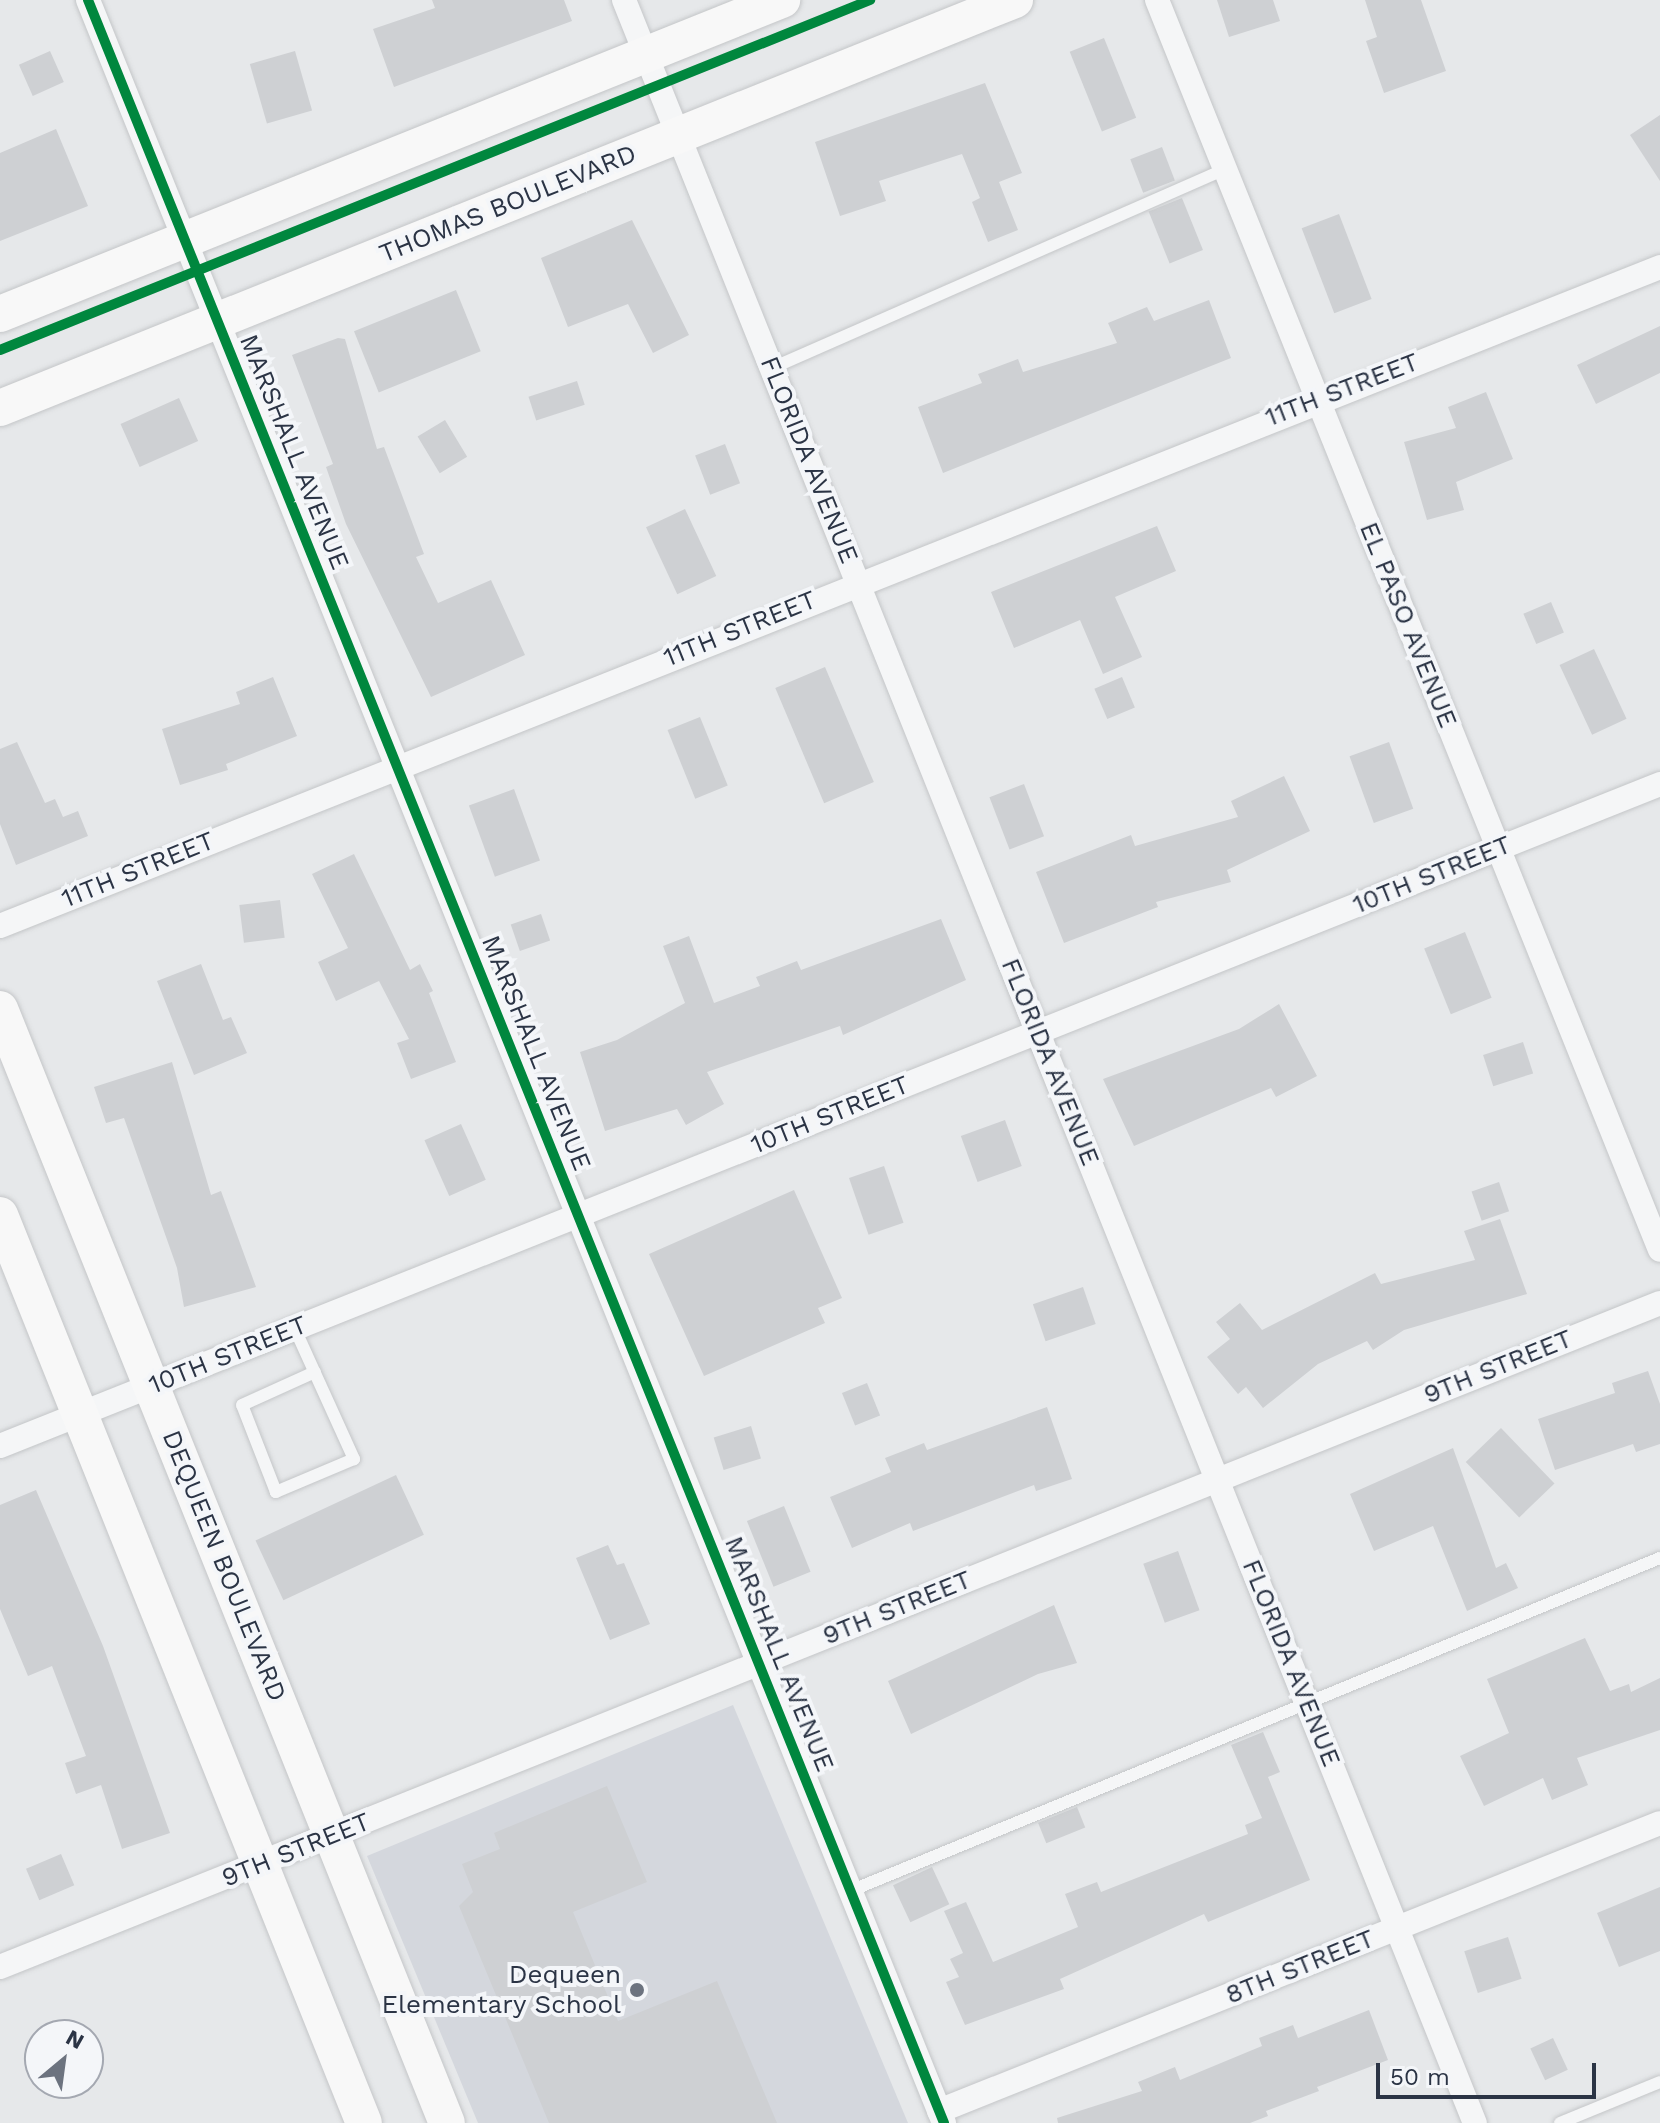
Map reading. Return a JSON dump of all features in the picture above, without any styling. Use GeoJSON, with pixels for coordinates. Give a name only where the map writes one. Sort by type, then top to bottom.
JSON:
{"type":"FeatureCollection","features":[{"type":"Feature","properties":{"kind":"street","name":"MARSHALL AVENUE"},"geometry":{"type":"LineString","coordinates":[[88,0],[942,2117]]}},
{"type":"Feature","properties":{"kind":"street","name":"FLORIDA AVENUE"},"geometry":{"type":"LineString","coordinates":[[624,0],[1475,2123]]}},
{"type":"Feature","properties":{"kind":"street"},"geometry":{"type":"LineString","coordinates":[[0,314],[782,0]]}},
{"type":"Feature","properties":{"kind":"street","name":"THOMAS BOULEVARD"},"geometry":{"type":"LineString","coordinates":[[0,408],[1015,0]]}},
{"type":"Feature","properties":{"kind":"street","name":"EL PASO AVENUE"},"geometry":{"type":"LineString","coordinates":[[1157,0],[1660,1250]]}},
{"type":"Feature","properties":{"kind":"street","name":"11TH STREET"},"geometry":{"type":"LineString","coordinates":[[0,926],[1318,399],[1660,267]]}},
{"type":"Feature","properties":{"kind":"street","name":"10TH STREET"},"geometry":{"type":"LineString","coordinates":[[0,1446],[1660,784]]}},
{"type":"Feature","properties":{"kind":"street","name":"DEQUEEN BOULEVARD"},"geometry":{"type":"LineString","coordinates":[[0,1009],[447,2123]]}},
{"type":"Feature","properties":{"kind":"street"},"geometry":{"type":"LineString","coordinates":[[0,1215],[364,2123]]}},
{"type":"Feature","properties":{"kind":"street","name":"9TH STREET"},"geometry":{"type":"LineString","coordinates":[[0,1967],[1660,1303]]}},
{"type":"Feature","properties":{"kind":"street","name":"8TH STREET"},"geometry":{"type":"LineString","coordinates":[[942,2117],[1397,1928],[1660,1823]]}},
{"type":"Feature","properties":{"kind":"lane"},"geometry":{"type":"LineString","coordinates":[[772,368],[1225,169]]}},
{"type":"Feature","properties":{"kind":"lane"},"geometry":{"type":"LineString","coordinates":[[295,1329],[315,1372],[354,1459],[276,1492],[242,1405],[315,1372]]}},
{"type":"Feature","properties":{"kind":"lane"},"geometry":{"type":"LineString","coordinates":[[850,1891],[1308,1706],[1660,1558]]}},
{"type":"Feature","properties":{"kind":"lane"},"geometry":{"type":"LineString","coordinates":[[1560,2123],[1660,2082]]}},
{"type":"Feature","properties":{"kind":"shaded area","name":"Dequeen Elementary School"},"geometry":{"type":"Polygon","coordinates":[[[733,1705],[908,2123],[478,2123],[367,1856],[733,1705]]]}},
{"type":"Feature","properties":{"kind":"building"},"geometry":{"type":"Polygon","coordinates":[[[432,0],[564,0],[572,21],[394,87],[373,29],[435,8],[432,0]]]}},
{"type":"Feature","properties":{"kind":"building"},"geometry":{"type":"Polygon","coordinates":[[[1217,0],[1273,0],[1280,21],[1229,37],[1217,0]]]}},
{"type":"Feature","properties":{"kind":"building"},"geometry":{"type":"Polygon","coordinates":[[[1365,0],[1421,0],[1446,71],[1384,93],[1366,41],[1377,37],[1365,0]]]}},
{"type":"Feature","properties":{"kind":"building"},"geometry":{"type":"Polygon","coordinates":[[[1104,38],[1136,118],[1102,132],[1070,52],[1104,38]]]}},
{"type":"Feature","properties":{"kind":"building"},"geometry":{"type":"Polygon","coordinates":[[[50,51],[64,82],[33,96],[19,65],[50,51]]]}},
{"type":"Feature","properties":{"kind":"building"},"geometry":{"type":"Polygon","coordinates":[[[295,51],[312,111],[267,124],[250,64],[295,51]]]}},
{"type":"Feature","properties":{"kind":"building"},"geometry":{"type":"Polygon","coordinates":[[[985,83],[1022,173],[999,182],[1018,230],[988,242],[972,202],[980,198],[962,154],[879,181],[886,201],[840,216],[815,142],[985,83]]]}},
{"type":"Feature","properties":{"kind":"building"},"geometry":{"type":"Polygon","coordinates":[[[1660,115],[1660,181],[1630,135],[1660,115]]]}},
{"type":"Feature","properties":{"kind":"building"},"geometry":{"type":"Polygon","coordinates":[[[56,129],[88,206],[0,241],[0,153],[56,129]]]}},
{"type":"Feature","properties":{"kind":"building"},"geometry":{"type":"Polygon","coordinates":[[[1162,147],[1175,181],[1143,193],[1130,159],[1162,147]]]}},
{"type":"Feature","properties":{"kind":"building"},"geometry":{"type":"Polygon","coordinates":[[[1182,198],[1203,250],[1170,263],[1149,211],[1182,198]]]}},
{"type":"Feature","properties":{"kind":"building"},"geometry":{"type":"Polygon","coordinates":[[[1339,214],[1372,299],[1334,313],[1302,228],[1339,214]]]}},
{"type":"Feature","properties":{"kind":"building"},"geometry":{"type":"Polygon","coordinates":[[[632,220],[689,335],[653,353],[628,304],[568,327],[541,258],[632,220]]]}},
{"type":"Feature","properties":{"kind":"building"},"geometry":{"type":"Polygon","coordinates":[[[456,290],[481,351],[379,392],[354,331],[456,290]]]}},
{"type":"Feature","properties":{"kind":"building"},"geometry":{"type":"Polygon","coordinates":[[[1209,300],[1231,358],[943,473],[918,407],[982,383],[978,374],[1018,359],[1023,372],[1117,343],[1108,323],[1147,307],[1154,321],[1209,300]]]}},
{"type":"Feature","properties":{"kind":"building"},"geometry":{"type":"Polygon","coordinates":[[[1660,326],[1660,373],[1596,404],[1577,365],[1660,326]]]}},
{"type":"Feature","properties":{"kind":"building"},"geometry":{"type":"Polygon","coordinates":[[[338,338],[345,339],[377,449],[384,447],[424,554],[416,557],[438,603],[491,580],[525,655],[431,697],[346,524],[326,467],[333,464],[292,355],[338,338]]]}},
{"type":"Feature","properties":{"kind":"building"},"geometry":{"type":"Polygon","coordinates":[[[577,381],[585,405],[536,421],[528,397],[577,381]]]}},
{"type":"Feature","properties":{"kind":"building"},"geometry":{"type":"Polygon","coordinates":[[[1486,392],[1513,459],[1456,482],[1464,510],[1427,520],[1404,442],[1456,428],[1448,407],[1486,392]]]}},
{"type":"Feature","properties":{"kind":"building"},"geometry":{"type":"Polygon","coordinates":[[[179,398],[198,441],[140,467],[121,424],[179,398]]]}},
{"type":"Feature","properties":{"kind":"building"},"geometry":{"type":"Polygon","coordinates":[[[445,420],[467,457],[440,473],[418,436],[445,420]]]}},
{"type":"Feature","properties":{"kind":"building"},"geometry":{"type":"Polygon","coordinates":[[[725,444],[740,483],[710,495],[695,455],[725,444]]]}},
{"type":"Feature","properties":{"kind":"building"},"geometry":{"type":"Polygon","coordinates":[[[685,509],[716,576],[677,594],[646,527],[685,509]]]}},
{"type":"Feature","properties":{"kind":"building"},"geometry":{"type":"Polygon","coordinates":[[[1157,526],[1176,571],[1115,597],[1142,657],[1103,674],[1080,620],[1014,648],[991,592],[1157,526]]]}},
{"type":"Feature","properties":{"kind":"building"},"geometry":{"type":"Polygon","coordinates":[[[1551,602],[1564,632],[1536,644],[1523,614],[1551,602]]]}},
{"type":"Feature","properties":{"kind":"building"},"geometry":{"type":"Polygon","coordinates":[[[1594,649],[1627,719],[1592,735],[1560,665],[1594,649]]]}},
{"type":"Feature","properties":{"kind":"building"},"geometry":{"type":"Polygon","coordinates":[[[825,667],[874,782],[824,803],[775,688],[825,667]]]}},
{"type":"Feature","properties":{"kind":"building"},"geometry":{"type":"Polygon","coordinates":[[[273,677],[297,736],[226,764],[228,770],[180,785],[162,729],[240,704],[236,692],[273,677]]]}},
{"type":"Feature","properties":{"kind":"building"},"geometry":{"type":"Polygon","coordinates":[[[1122,677],[1135,707],[1107,719],[1094,689],[1122,677]]]}},
{"type":"Feature","properties":{"kind":"building"},"geometry":{"type":"Polygon","coordinates":[[[700,717],[728,786],[695,799],[668,730],[700,717]]]}},
{"type":"Feature","properties":{"kind":"building"},"geometry":{"type":"Polygon","coordinates":[[[17,742],[45,803],[55,799],[63,817],[78,811],[88,836],[16,865],[0,824],[0,749],[17,742]]]}},
{"type":"Feature","properties":{"kind":"building"},"geometry":{"type":"Polygon","coordinates":[[[1389,742],[1413,809],[1374,823],[1350,756],[1389,742]]]}},
{"type":"Feature","properties":{"kind":"building"},"geometry":{"type":"Polygon","coordinates":[[[1284,776],[1310,831],[1227,870],[1231,882],[1156,902],[1158,907],[1064,943],[1036,872],[1131,835],[1135,846],[1238,817],[1231,801],[1284,776]]]}},
{"type":"Feature","properties":{"kind":"building"},"geometry":{"type":"Polygon","coordinates":[[[1024,784],[1044,836],[1010,850],[989,797],[1024,784]]]}},
{"type":"Feature","properties":{"kind":"building"},"geometry":{"type":"Polygon","coordinates":[[[514,789],[540,860],[495,877],[469,805],[514,789]]]}},
{"type":"Feature","properties":{"kind":"building"},"geometry":{"type":"Polygon","coordinates":[[[354,854],[410,970],[420,964],[433,991],[429,993],[456,1062],[411,1079],[397,1043],[409,1039],[379,981],[336,1001],[318,962],[348,948],[312,874],[354,854]]]}},
{"type":"Feature","properties":{"kind":"building"},"geometry":{"type":"Polygon","coordinates":[[[280,900],[285,938],[244,943],[239,905],[280,900]]]}},
{"type":"Feature","properties":{"kind":"building"},"geometry":{"type":"Polygon","coordinates":[[[541,914],[550,940],[520,951],[511,924],[541,914]]]}},
{"type":"Feature","properties":{"kind":"building"},"geometry":{"type":"Polygon","coordinates":[[[941,919],[966,980],[843,1035],[840,1026],[707,1072],[724,1104],[686,1125],[677,1109],[605,1131],[580,1052],[617,1040],[685,1003],[663,946],[689,936],[714,1003],[760,986],[756,977],[797,961],[801,970],[941,919]]]}},
{"type":"Feature","properties":{"kind":"building"},"geometry":{"type":"Polygon","coordinates":[[[1465,932],[1492,998],[1451,1014],[1424,948],[1465,932]]]}},
{"type":"Feature","properties":{"kind":"building"},"geometry":{"type":"Polygon","coordinates":[[[201,964],[223,1020],[231,1017],[247,1053],[194,1075],[157,981],[201,964]]]}},
{"type":"Feature","properties":{"kind":"building"},"geometry":{"type":"Polygon","coordinates":[[[1279,1004],[1317,1076],[1276,1097],[1271,1088],[1134,1146],[1103,1079],[1239,1029],[1279,1004]]]}},
{"type":"Feature","properties":{"kind":"building"},"geometry":{"type":"Polygon","coordinates":[[[1523,1042],[1533,1073],[1493,1086],[1483,1055],[1523,1042]]]}},
{"type":"Feature","properties":{"kind":"building"},"geometry":{"type":"Polygon","coordinates":[[[172,1062],[211,1195],[221,1191],[256,1287],[184,1307],[177,1268],[124,1118],[106,1123],[94,1087],[172,1062]]]}},
{"type":"Feature","properties":{"kind":"building"},"geometry":{"type":"Polygon","coordinates":[[[1005,1120],[1022,1166],[978,1182],[961,1136],[1005,1120]]]}},
{"type":"Feature","properties":{"kind":"building"},"geometry":{"type":"Polygon","coordinates":[[[461,1124],[486,1180],[449,1196],[424,1140],[461,1124]]]}},
{"type":"Feature","properties":{"kind":"building"},"geometry":{"type":"Polygon","coordinates":[[[884,1166],[904,1223],[869,1235],[849,1178],[884,1166]]]}},
{"type":"Feature","properties":{"kind":"building"},"geometry":{"type":"Polygon","coordinates":[[[1499,1182],[1509,1211],[1482,1221],[1472,1191],[1499,1182]]]}},
{"type":"Feature","properties":{"kind":"building"},"geometry":{"type":"Polygon","coordinates":[[[794,1190],[842,1298],[818,1308],[825,1323],[704,1376],[649,1254],[794,1190]]]}},
{"type":"Feature","properties":{"kind":"building"},"geometry":{"type":"Polygon","coordinates":[[[1500,1219],[1527,1294],[1404,1330],[1373,1350],[1367,1341],[1318,1364],[1263,1408],[1246,1387],[1238,1394],[1207,1357],[1230,1339],[1216,1322],[1240,1303],[1262,1330],[1375,1273],[1381,1284],[1475,1260],[1464,1231],[1500,1219]]]}},
{"type":"Feature","properties":{"kind":"building"},"geometry":{"type":"Polygon","coordinates":[[[1083,1287],[1096,1324],[1046,1341],[1033,1304],[1083,1287]]]}},
{"type":"Feature","properties":{"kind":"building"},"geometry":{"type":"Polygon","coordinates":[[[1648,1371],[1660,1404],[1660,1444],[1636,1452],[1633,1444],[1555,1470],[1538,1419],[1615,1393],[1612,1383],[1648,1371]]]}},
{"type":"Feature","properties":{"kind":"building"},"geometry":{"type":"Polygon","coordinates":[[[867,1383],[880,1415],[855,1426],[842,1393],[867,1383]]]}},
{"type":"Feature","properties":{"kind":"building"},"geometry":{"type":"Polygon","coordinates":[[[1047,1407],[1072,1479],[1036,1491],[1034,1485],[913,1531],[910,1523],[852,1548],[830,1497],[891,1472],[885,1458],[924,1443],[927,1450],[1047,1407]]]}},
{"type":"Feature","properties":{"kind":"building"},"geometry":{"type":"Polygon","coordinates":[[[751,1426],[761,1459],[724,1470],[714,1437],[751,1426]]]}},
{"type":"Feature","properties":{"kind":"building"},"geometry":{"type":"Polygon","coordinates":[[[1501,1428],[1554,1483],[1519,1517],[1466,1462],[1501,1428]]]}},
{"type":"Feature","properties":{"kind":"building"},"geometry":{"type":"Polygon","coordinates":[[[1453,1448],[1496,1568],[1506,1563],[1518,1588],[1467,1611],[1433,1526],[1374,1551],[1350,1494],[1453,1448]]]}},
{"type":"Feature","properties":{"kind":"building"},"geometry":{"type":"Polygon","coordinates":[[[396,1475],[424,1535],[283,1600],[256,1541],[396,1475]]]}},
{"type":"Feature","properties":{"kind":"building"},"geometry":{"type":"Polygon","coordinates":[[[36,1490],[103,1646],[170,1833],[122,1849],[101,1785],[76,1794],[65,1763],[86,1756],[52,1666],[28,1676],[0,1609],[0,1505],[36,1490]]]}},
{"type":"Feature","properties":{"kind":"building"},"geometry":{"type":"Polygon","coordinates":[[[784,1506],[811,1572],[774,1587],[747,1521],[784,1506]]]}},
{"type":"Feature","properties":{"kind":"building"},"geometry":{"type":"Polygon","coordinates":[[[608,1545],[617,1565],[624,1563],[650,1624],[610,1640],[576,1558],[608,1545]]]}},
{"type":"Feature","properties":{"kind":"building"},"geometry":{"type":"Polygon","coordinates":[[[1178,1551],[1200,1610],[1165,1623],[1143,1564],[1178,1551]]]}},
{"type":"Feature","properties":{"kind":"building"},"geometry":{"type":"Polygon","coordinates":[[[1054,1605],[1077,1663],[1038,1674],[911,1734],[888,1681],[1054,1605]]]}},
{"type":"Feature","properties":{"kind":"building"},"geometry":{"type":"Polygon","coordinates":[[[1585,1638],[1610,1691],[1629,1684],[1631,1692],[1660,1678],[1660,1730],[1577,1758],[1588,1785],[1552,1800],[1543,1778],[1484,1806],[1460,1756],[1509,1733],[1487,1679],[1585,1638]]]}},
{"type":"Feature","properties":{"kind":"building"},"geometry":{"type":"Polygon","coordinates":[[[1263,1732],[1280,1772],[1268,1777],[1310,1880],[1208,1922],[1204,1914],[1060,1979],[1064,1989],[965,2025],[946,1982],[959,1977],[950,1959],[963,1953],[944,1911],[966,1902],[993,1962],[1078,1927],[1065,1894],[1097,1882],[1101,1892],[1248,1834],[1245,1825],[1262,1818],[1231,1745],[1263,1732]]]}},
{"type":"Feature","properties":{"kind":"building"},"geometry":{"type":"Polygon","coordinates":[[[607,1786],[647,1882],[573,1912],[618,2021],[717,1981],[777,2123],[549,2123],[459,1906],[473,1892],[462,1864],[500,1849],[494,1833],[607,1786]]]}},
{"type":"Feature","properties":{"kind":"building"},"geometry":{"type":"Polygon","coordinates":[[[1077,1807],[1085,1827],[1046,1843],[1038,1823],[1077,1807]]]}},
{"type":"Feature","properties":{"kind":"building"},"geometry":{"type":"Polygon","coordinates":[[[61,1854],[74,1885],[39,1900],[26,1869],[61,1854]]]}},
{"type":"Feature","properties":{"kind":"building"},"geometry":{"type":"Polygon","coordinates":[[[932,1867],[949,1904],[910,1922],[893,1885],[932,1867]]]}},
{"type":"Feature","properties":{"kind":"building"},"geometry":{"type":"Polygon","coordinates":[[[1660,1887],[1660,1951],[1619,1967],[1597,1913],[1660,1887]]]}},
{"type":"Feature","properties":{"kind":"building"},"geometry":{"type":"Polygon","coordinates":[[[1508,1937],[1522,1979],[1478,1993],[1464,1951],[1508,1937]]]}},
{"type":"Feature","properties":{"kind":"building"},"geometry":{"type":"Polygon","coordinates":[[[1369,2010],[1388,2060],[1317,2087],[1319,2091],[1266,2111],[1268,2116],[1250,2123],[1058,2123],[1057,2118],[1142,2091],[1138,2082],[1175,2067],[1180,2080],[1262,2046],[1259,2038],[1293,2025],[1298,2038],[1369,2010]]]}},
{"type":"Feature","properties":{"kind":"building"},"geometry":{"type":"Polygon","coordinates":[[[1553,2038],[1568,2070],[1545,2080],[1530,2049],[1553,2038]]]}},
{"type":"Feature","properties":{"kind":"cycle path"},"geometry":{"type":"LineString","coordinates":[[88,0],[944,2123]]}},
{"type":"Feature","properties":{"kind":"cycle path"},"geometry":{"type":"LineString","coordinates":[[0,350],[870,0]]}},
{"type":"Feature","properties":{"kind":"place","name":"Dequeen Elementary School"},"geometry":{"type":"Point","coordinates":[637,1990]}}]}
